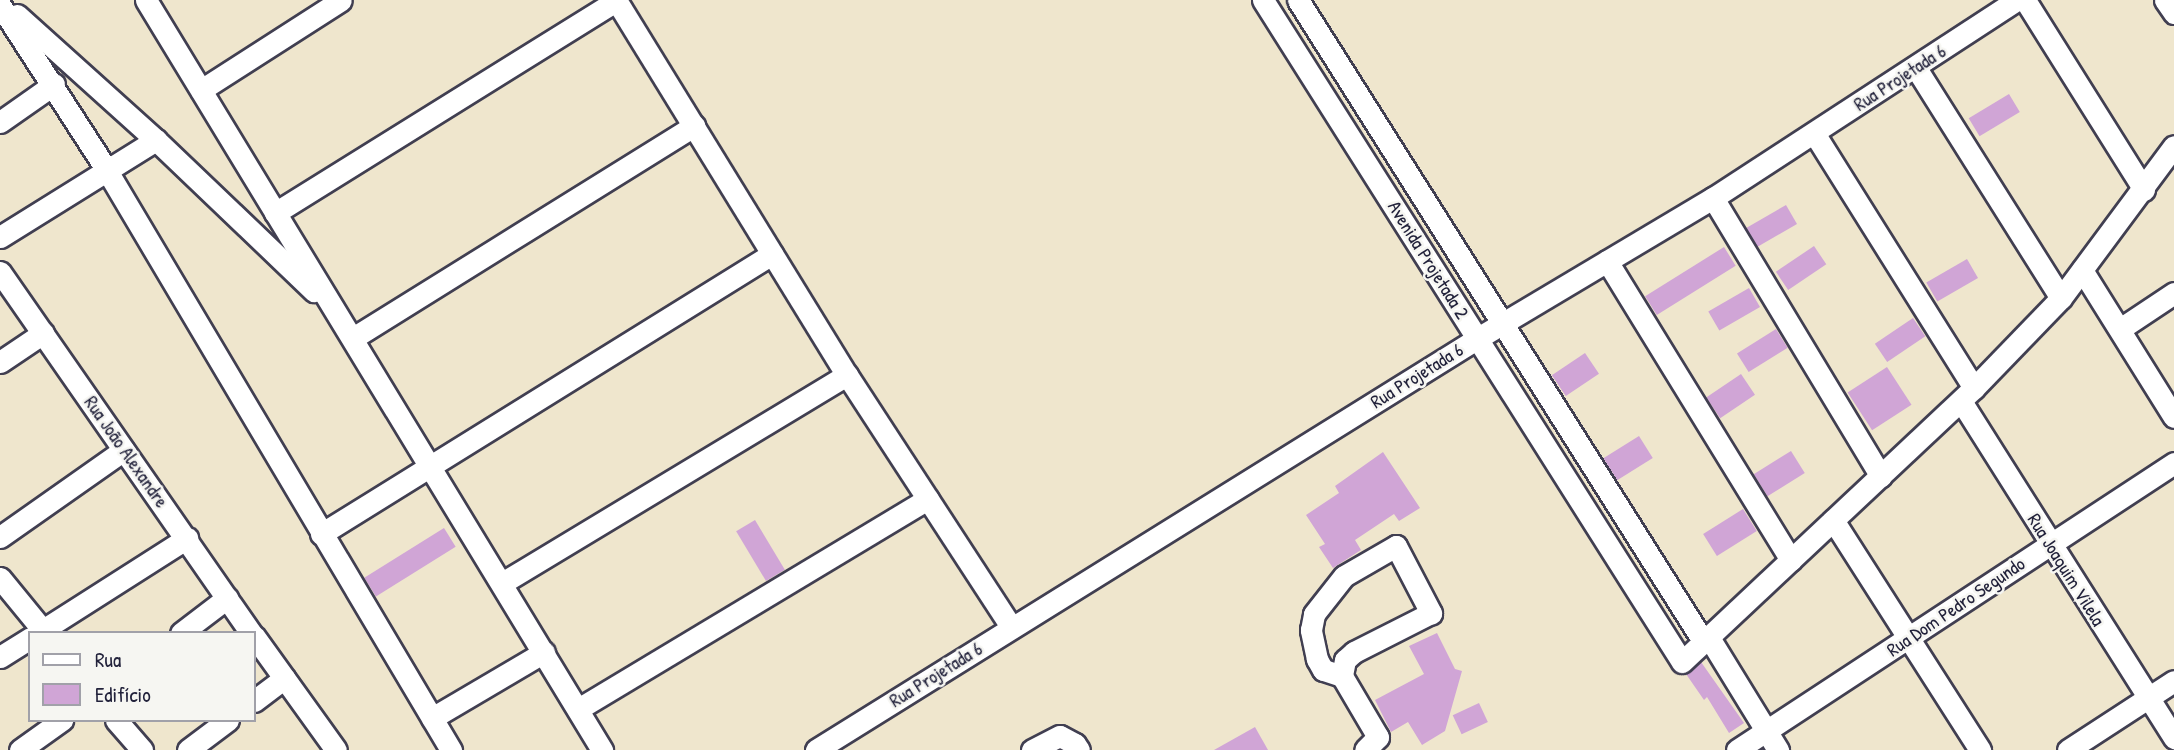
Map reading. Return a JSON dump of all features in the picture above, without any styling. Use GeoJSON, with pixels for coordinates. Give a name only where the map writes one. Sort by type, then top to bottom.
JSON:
{"type":"FeatureCollection","features":[{"type":"Feature","properties":{"kind":"street"},"geometry":{"type":"LineString","coordinates":[[146,0],[602,750]]}},
{"type":"Feature","properties":{"kind":"street"},"geometry":{"type":"LineString","coordinates":[[201,90],[341,0]]}},
{"type":"Feature","properties":{"kind":"street"},"geometry":{"type":"LineString","coordinates":[[275,212],[616,0],[847,375],[1011,627]]}},
{"type":"Feature","properties":{"kind":"street","name":"Avenida Projetada 2"},"geometry":{"type":"LineString","coordinates":[[1263,0],[1682,662],[1706,639]]}},
{"type":"Feature","properties":{"kind":"street","name":"Avenida Projetada 2"},"geometry":{"type":"LineString","coordinates":[[1298,0],[1778,750]]}},
{"type":"Feature","properties":{"kind":"street","name":"Rua Projetada 6"},"geometry":{"type":"LineString","coordinates":[[816,750],[1478,338],[1713,198],[2017,0]]}},
{"type":"Feature","properties":{"kind":"street"},"geometry":{"type":"LineString","coordinates":[[2025,0],[2144,190]]}},
{"type":"Feature","properties":{"kind":"street"},"geometry":{"type":"LineString","coordinates":[[2165,0],[2174,13]]}},
{"type":"Feature","properties":{"kind":"street"},"geometry":{"type":"LineString","coordinates":[[0,2],[156,140],[336,311]]}},
{"type":"Feature","properties":{"kind":"street"},"geometry":{"type":"LineString","coordinates":[[0,2],[106,169],[451,750]]}},
{"type":"Feature","properties":{"kind":"street"},"geometry":{"type":"LineString","coordinates":[[1916,68],[2061,298]]}},
{"type":"Feature","properties":{"kind":"street"},"geometry":{"type":"LineString","coordinates":[[0,122],[54,84]]}},
{"type":"Feature","properties":{"kind":"street"},"geometry":{"type":"LineString","coordinates":[[353,338],[694,126]]}},
{"type":"Feature","properties":{"kind":"street","name":"Rua Joaquim Vilela"},"geometry":{"type":"LineString","coordinates":[[1814,133],[1967,394],[2049,545],[2174,738]]}},
{"type":"Feature","properties":{"kind":"street"},"geometry":{"type":"LineString","coordinates":[[0,237],[156,140]]}},
{"type":"Feature","properties":{"kind":"street"},"geometry":{"type":"LineString","coordinates":[[1706,639],[1967,394],[2061,298],[2144,190],[2174,146]]}},
{"type":"Feature","properties":{"kind":"street"},"geometry":{"type":"LineString","coordinates":[[1713,198],[1881,476]]}},
{"type":"Feature","properties":{"kind":"street"},"geometry":{"type":"LineString","coordinates":[[321,534],[772,254]]}},
{"type":"Feature","properties":{"kind":"street"},"geometry":{"type":"LineString","coordinates":[[1608,261],[1791,560]]}},
{"type":"Feature","properties":{"kind":"street"},"geometry":{"type":"LineString","coordinates":[[2082,270],[2174,417]]}},
{"type":"Feature","properties":{"kind":"street","name":"Rua João Alexandre"},"geometry":{"type":"LineString","coordinates":[[0,272],[251,631]]}},
{"type":"Feature","properties":{"kind":"street"},"geometry":{"type":"LineString","coordinates":[[2120,329],[2174,293]]}},
{"type":"Feature","properties":{"kind":"street"},"geometry":{"type":"LineString","coordinates":[[0,362],[43,333]]}},
{"type":"Feature","properties":{"kind":"street"},"geometry":{"type":"LineString","coordinates":[[502,583],[847,375]]}},
{"type":"Feature","properties":{"kind":"street"},"geometry":{"type":"LineString","coordinates":[[0,537],[124,450]]}},
{"type":"Feature","properties":{"kind":"street","name":"Rua Dom Pedro Segundo"},"geometry":{"type":"LineString","coordinates":[[1737,750],[2174,463]]}},
{"type":"Feature","properties":{"kind":"street"},"geometry":{"type":"LineString","coordinates":[[578,709],[928,499]]}},
{"type":"Feature","properties":{"kind":"street"},"geometry":{"type":"LineString","coordinates":[[1833,520],[1980,750]]}},
{"type":"Feature","properties":{"kind":"street"},"geometry":{"type":"LineString","coordinates":[[42,631],[187,538]]}},
{"type":"Feature","properties":{"kind":"street"},"geometry":{"type":"LineString","coordinates":[[1342,676],[1345,660],[1354,652],[1431,613],[1396,546],[1344,576],[1314,614],[1311,630],[1317,659],[1324,670],[1342,676],[1378,737],[1364,750]]}},
{"type":"Feature","properties":{"kind":"street"},"geometry":{"type":"LineString","coordinates":[[0,578],[38,631]]}},
{"type":"Feature","properties":{"kind":"street"},"geometry":{"type":"LineString","coordinates":[[184,631],[227,598]]}},
{"type":"Feature","properties":{"kind":"street","name":"Rua João Alexandre"},"geometry":{"type":"LineString","coordinates":[[256,638],[336,750]]}},
{"type":"Feature","properties":{"kind":"street"},"geometry":{"type":"LineString","coordinates":[[0,657],[28,640]]}},
{"type":"Feature","properties":{"kind":"street"},"geometry":{"type":"LineString","coordinates":[[432,718],[544,652]]}},
{"type":"Feature","properties":{"kind":"street"},"geometry":{"type":"LineString","coordinates":[[256,699],[284,678]]}},
{"type":"Feature","properties":{"kind":"street"},"geometry":{"type":"LineString","coordinates":[[2068,750],[2174,681]]}},
{"type":"Feature","properties":{"kind":"street"},"geometry":{"type":"LineString","coordinates":[[20,750],[59,722]]}},
{"type":"Feature","properties":{"kind":"street"},"geometry":{"type":"LineString","coordinates":[[119,722],[142,750]]}},
{"type":"Feature","properties":{"kind":"street"},"geometry":{"type":"LineString","coordinates":[[188,750],[225,722]]}},
{"type":"Feature","properties":{"kind":"street"},"geometry":{"type":"LineString","coordinates":[[1032,750],[1060,736],[1075,744],[1079,750]]}},
{"type":"Feature","properties":{"kind":"building"},"geometry":{"type":"Polygon","coordinates":[[[2009,94],[2020,112],[1980,136],[1969,118],[2009,94]]]}},
{"type":"Feature","properties":{"kind":"building"},"geometry":{"type":"Polygon","coordinates":[[[1786,205],[1797,224],[1757,247],[1746,228],[1786,205]]]}},
{"type":"Feature","properties":{"kind":"building"},"geometry":{"type":"Polygon","coordinates":[[[1814,246],[1826,264],[1788,290],[1776,272],[1814,246]]]}},
{"type":"Feature","properties":{"kind":"building"},"geometry":{"type":"Polygon","coordinates":[[[1724,247],[1736,266],[1657,315],[1645,296],[1724,247]]]}},
{"type":"Feature","properties":{"kind":"building"},"geometry":{"type":"Polygon","coordinates":[[[1967,259],[1978,278],[1937,302],[1926,282],[1967,259]]]}},
{"type":"Feature","properties":{"kind":"building"},"geometry":{"type":"Polygon","coordinates":[[[1749,288],[1760,307],[1719,331],[1708,312],[1749,288]]]}},
{"type":"Feature","properties":{"kind":"building"},"geometry":{"type":"Polygon","coordinates":[[[1913,318],[1925,336],[1887,362],[1875,344],[1913,318]]]}},
{"type":"Feature","properties":{"kind":"building"},"geometry":{"type":"Polygon","coordinates":[[[1776,329],[1788,348],[1749,372],[1737,353],[1776,329]]]}},
{"type":"Feature","properties":{"kind":"building"},"geometry":{"type":"Polygon","coordinates":[[[1585,353],[1599,374],[1566,396],[1552,375],[1585,353]]]}},
{"type":"Feature","properties":{"kind":"building"},"geometry":{"type":"Polygon","coordinates":[[[1887,367],[1912,405],[1872,430],[1848,393],[1887,367]]]}},
{"type":"Feature","properties":{"kind":"building"},"geometry":{"type":"Polygon","coordinates":[[[1741,374],[1755,395],[1720,418],[1706,397],[1741,374]]]}},
{"type":"Feature","properties":{"kind":"building"},"geometry":{"type":"Polygon","coordinates":[[[1639,436],[1653,458],[1617,480],[1603,458],[1639,436]]]}},
{"type":"Feature","properties":{"kind":"building"},"geometry":{"type":"Polygon","coordinates":[[[1791,451],[1805,473],[1767,496],[1754,474],[1791,451]]]}},
{"type":"Feature","properties":{"kind":"building"},"geometry":{"type":"Polygon","coordinates":[[[1383,452],[1420,508],[1399,521],[1394,514],[1355,540],[1361,550],[1333,568],[1319,547],[1325,544],[1306,515],[1339,493],[1335,486],[1383,452]]]}},
{"type":"Feature","properties":{"kind":"building"},"geometry":{"type":"Polygon","coordinates":[[[1743,509],[1757,531],[1717,556],[1703,534],[1743,509]]]}},
{"type":"Feature","properties":{"kind":"building"},"geometry":{"type":"Polygon","coordinates":[[[755,520],[785,570],[766,581],[736,531],[755,520]]]}},
{"type":"Feature","properties":{"kind":"building"},"geometry":{"type":"Polygon","coordinates":[[[444,528],[456,547],[376,596],[364,578],[444,528]]]}},
{"type":"Feature","properties":{"kind":"building"},"geometry":{"type":"Polygon","coordinates":[[[1437,633],[1455,669],[1462,671],[1445,731],[1422,745],[1408,722],[1391,732],[1375,700],[1424,674],[1409,646],[1437,633]]]}},
{"type":"Feature","properties":{"kind":"building"},"geometry":{"type":"Polygon","coordinates":[[[1701,662],[1744,723],[1729,733],[1707,697],[1704,700],[1686,674],[1701,662]]]}},
{"type":"Feature","properties":{"kind":"building"},"geometry":{"type":"Polygon","coordinates":[[[1479,703],[1488,722],[1462,734],[1453,715],[1479,703]]]}},
{"type":"Feature","properties":{"kind":"building"},"geometry":{"type":"Polygon","coordinates":[[[1255,727],[1268,750],[1214,750],[1255,727]]]}}]}
